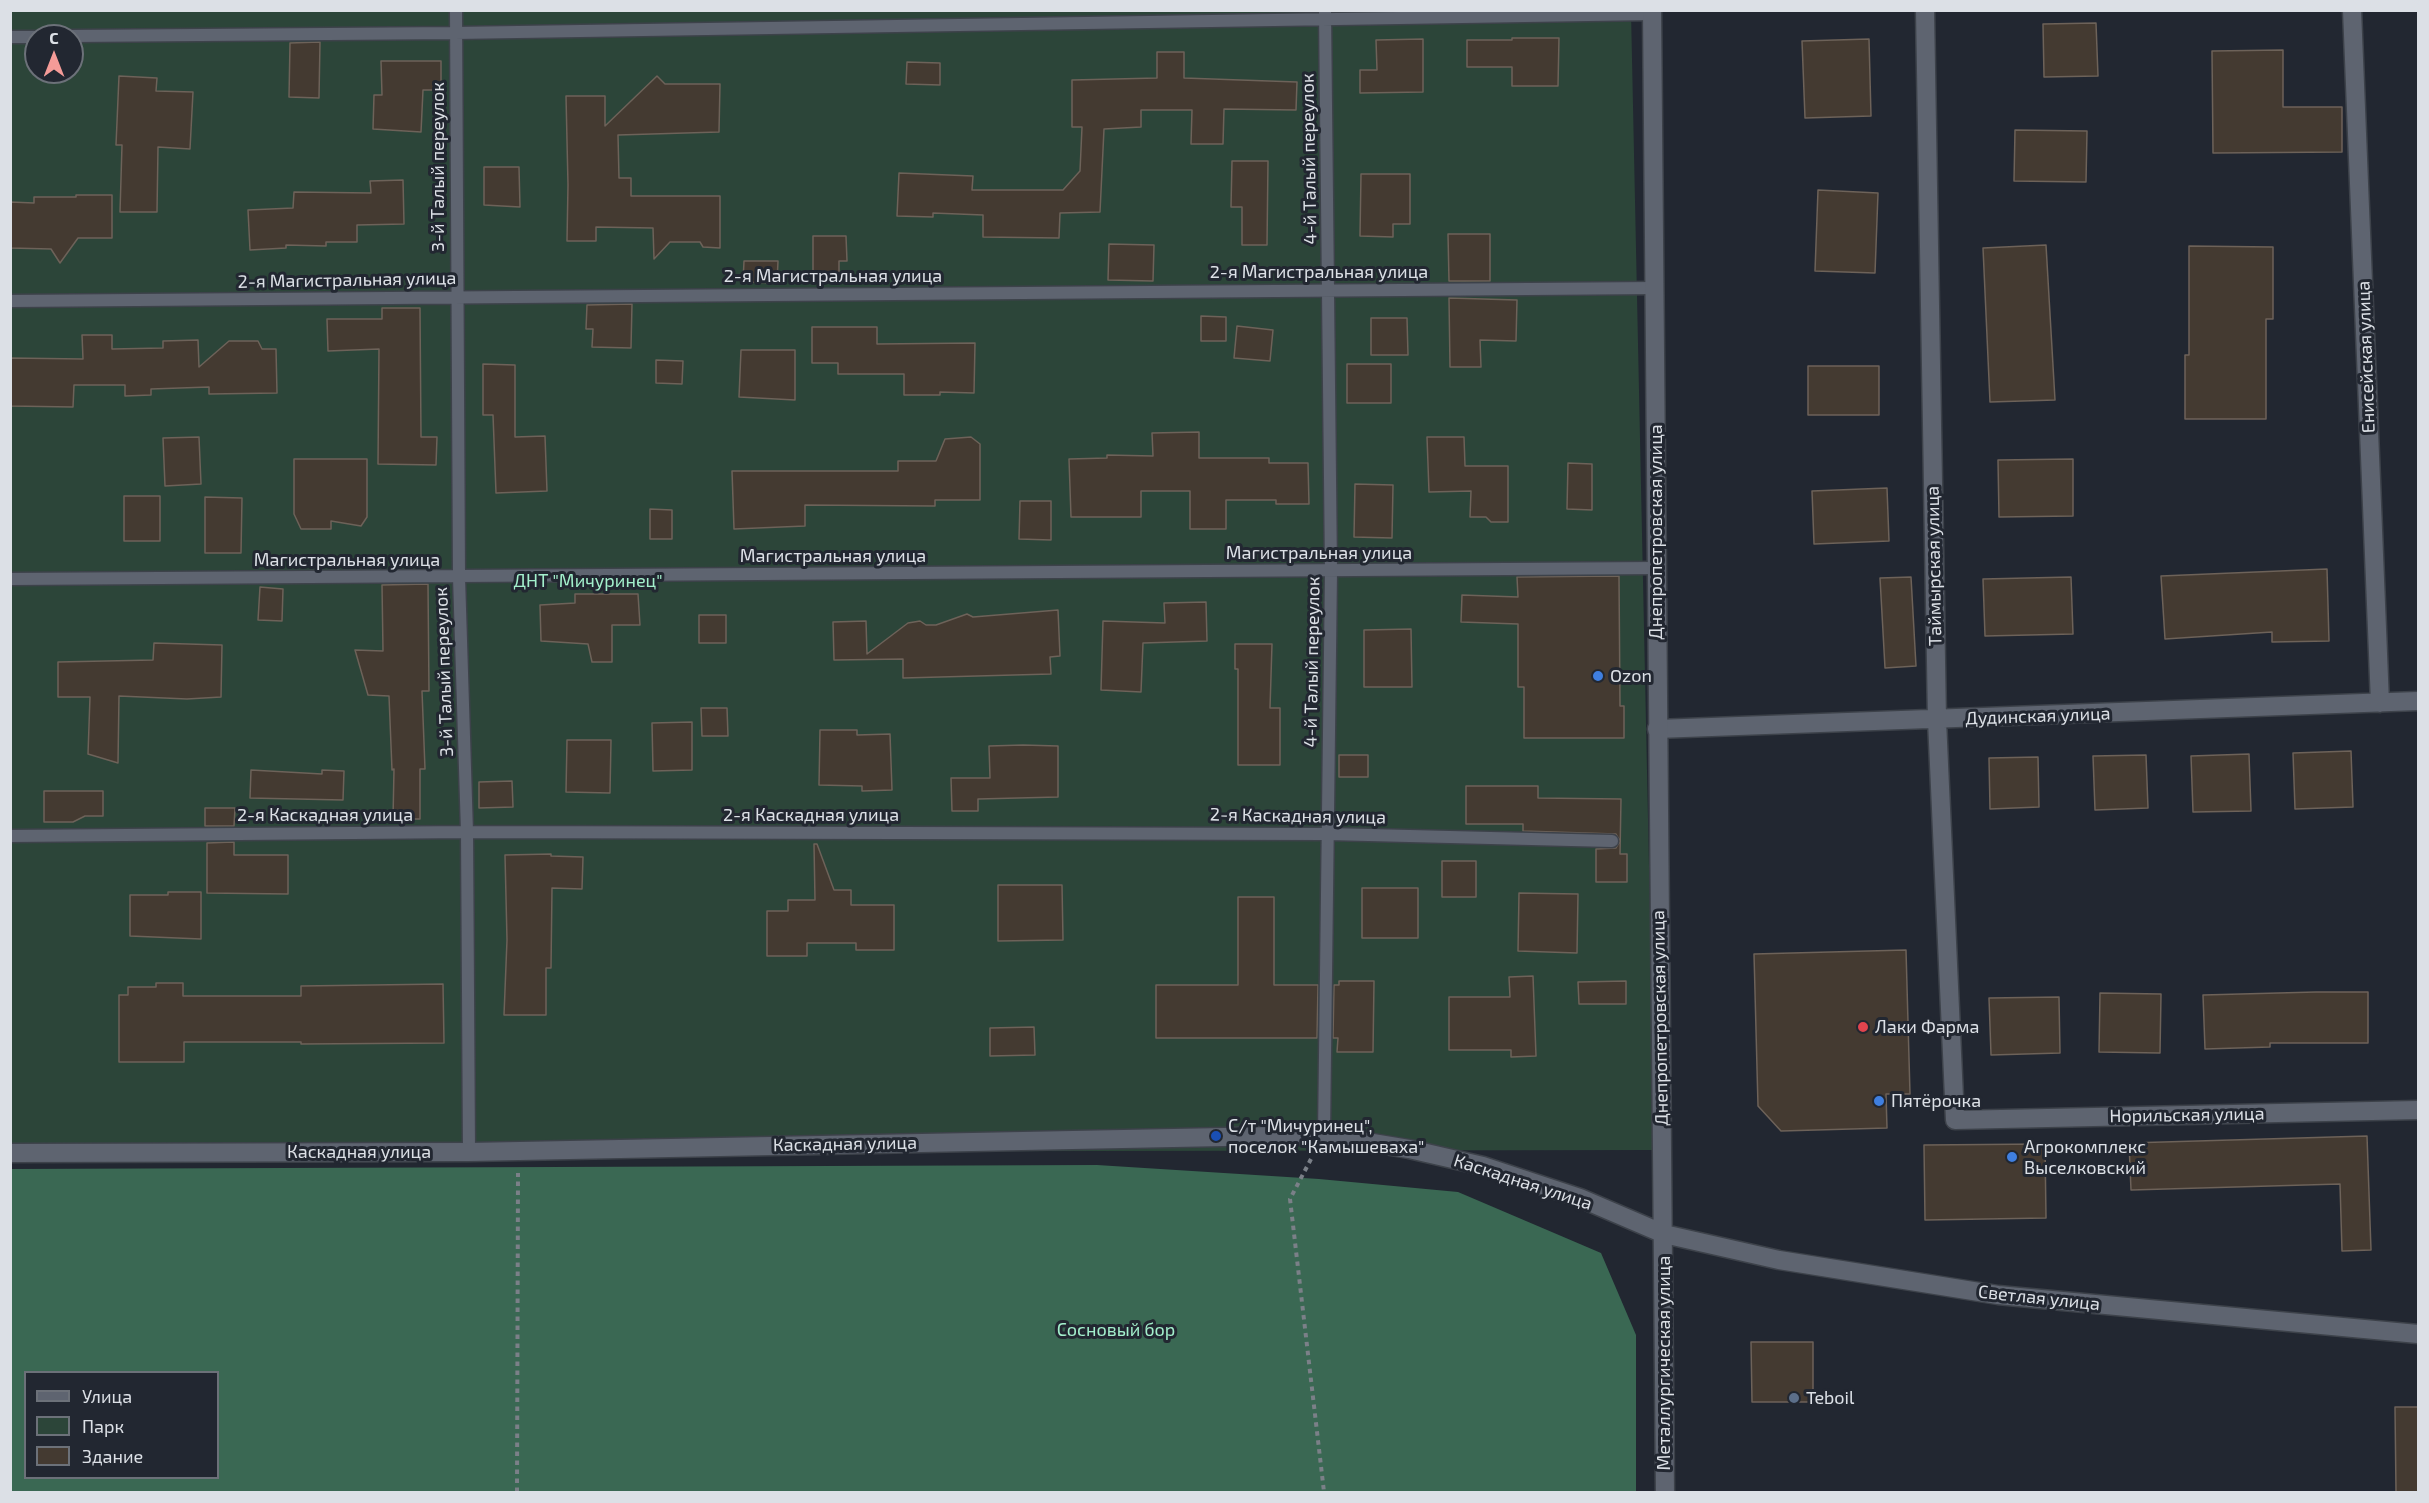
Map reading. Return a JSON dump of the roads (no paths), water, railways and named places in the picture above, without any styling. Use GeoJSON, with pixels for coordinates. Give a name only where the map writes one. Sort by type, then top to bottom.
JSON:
{"type":"FeatureCollection","features":[{"type":"Feature","properties":{"kind":"street","name":"Таймырская улица"},"geometry":{"type":"LineString","coordinates":[[1925,10],[1936,720],[1955,1120]]}},
{"type":"Feature","properties":{"kind":"street","name":"Енисейская улица"},"geometry":{"type":"LineString","coordinates":[[2352,10],[2380,703]]}},
{"type":"Feature","properties":{"kind":"street","name":"Днепропетровская улица"},"geometry":{"type":"LineString","coordinates":[[1652,12],[1657,729],[1664,1234]]}},
{"type":"Feature","properties":{"kind":"street","name":"Дудинская улица"},"geometry":{"type":"LineString","coordinates":[[1657,729],[2418,701]]}},
{"type":"Feature","properties":{"kind":"street","name":"Норильская улица"},"geometry":{"type":"LineString","coordinates":[[1955,1120],[2418,1110]]}},
{"type":"Feature","properties":{"kind":"street","name":"Каскадная улица"},"geometry":{"type":"LineString","coordinates":[[10,1153],[469,1152],[1324,1135],[1409,1149],[1483,1166],[1580,1198],[1664,1234]]}},
{"type":"Feature","properties":{"kind":"street","name":"Светлая улица"},"geometry":{"type":"LineString","coordinates":[[1664,1234],[1779,1260],[1998,1295],[2418,1334]]}},
{"type":"Feature","properties":{"kind":"street","name":"Металлургическая улица"},"geometry":{"type":"LineString","coordinates":[[1664,1234],[1665,1492]]}},
{"type":"Feature","properties":{"kind":"lane","name":"3-й Талый переулок"},"geometry":{"type":"LineString","coordinates":[[456,10],[459,577],[467,832],[469,1152]]}},
{"type":"Feature","properties":{"kind":"lane"},"geometry":{"type":"LineString","coordinates":[[84,36],[455,33],[1325,14],[1652,12]]}},
{"type":"Feature","properties":{"kind":"lane","name":"4-й Талый переулок"},"geometry":{"type":"LineString","coordinates":[[1324,1135],[1331,571],[1325,14]]}},
{"type":"Feature","properties":{"kind":"lane","name":"2-я Магистральная улица"},"geometry":{"type":"LineString","coordinates":[[10,301],[1655,288]]}},
{"type":"Feature","properties":{"kind":"lane","name":"Магистральная улица"},"geometry":{"type":"LineString","coordinates":[[10,579],[1656,568]]}},
{"type":"Feature","properties":{"kind":"lane","name":"2-я Каскадная улица"},"geometry":{"type":"LineString","coordinates":[[10,836],[467,832],[1328,834],[1612,842]]}},
{"type":"Feature","properties":{"kind":"place","name":"Ozon"},"geometry":{"type":"Point","coordinates":[1598,676]}},
{"type":"Feature","properties":{"kind":"place","name":"Лаки Фарма"},"geometry":{"type":"Point","coordinates":[1863,1027]}},
{"type":"Feature","properties":{"kind":"place","name":"Пятёрочка"},"geometry":{"type":"Point","coordinates":[1879,1101]}},
{"type":"Feature","properties":{"kind":"place","name":"С/т \"Мичуринец\", поселок \"Камышеваха\""},"geometry":{"type":"Point","coordinates":[1216,1136]}},
{"type":"Feature","properties":{"kind":"place","name":"Агрокомплекс Выселковский"},"geometry":{"type":"Point","coordinates":[2012,1157]}},
{"type":"Feature","properties":{"kind":"place","name":"Teboil"},"geometry":{"type":"Point","coordinates":[1794,1398]}},
{"type":"Feature","properties":{"kind":"park label","name":"ДНТ \"Мичуринец\""},"geometry":{"type":"Point","coordinates":[588,581]}},
{"type":"Feature","properties":{"kind":"park label","name":"Сосновый бор"},"geometry":{"type":"Point","coordinates":[1116,1330]}}]}
